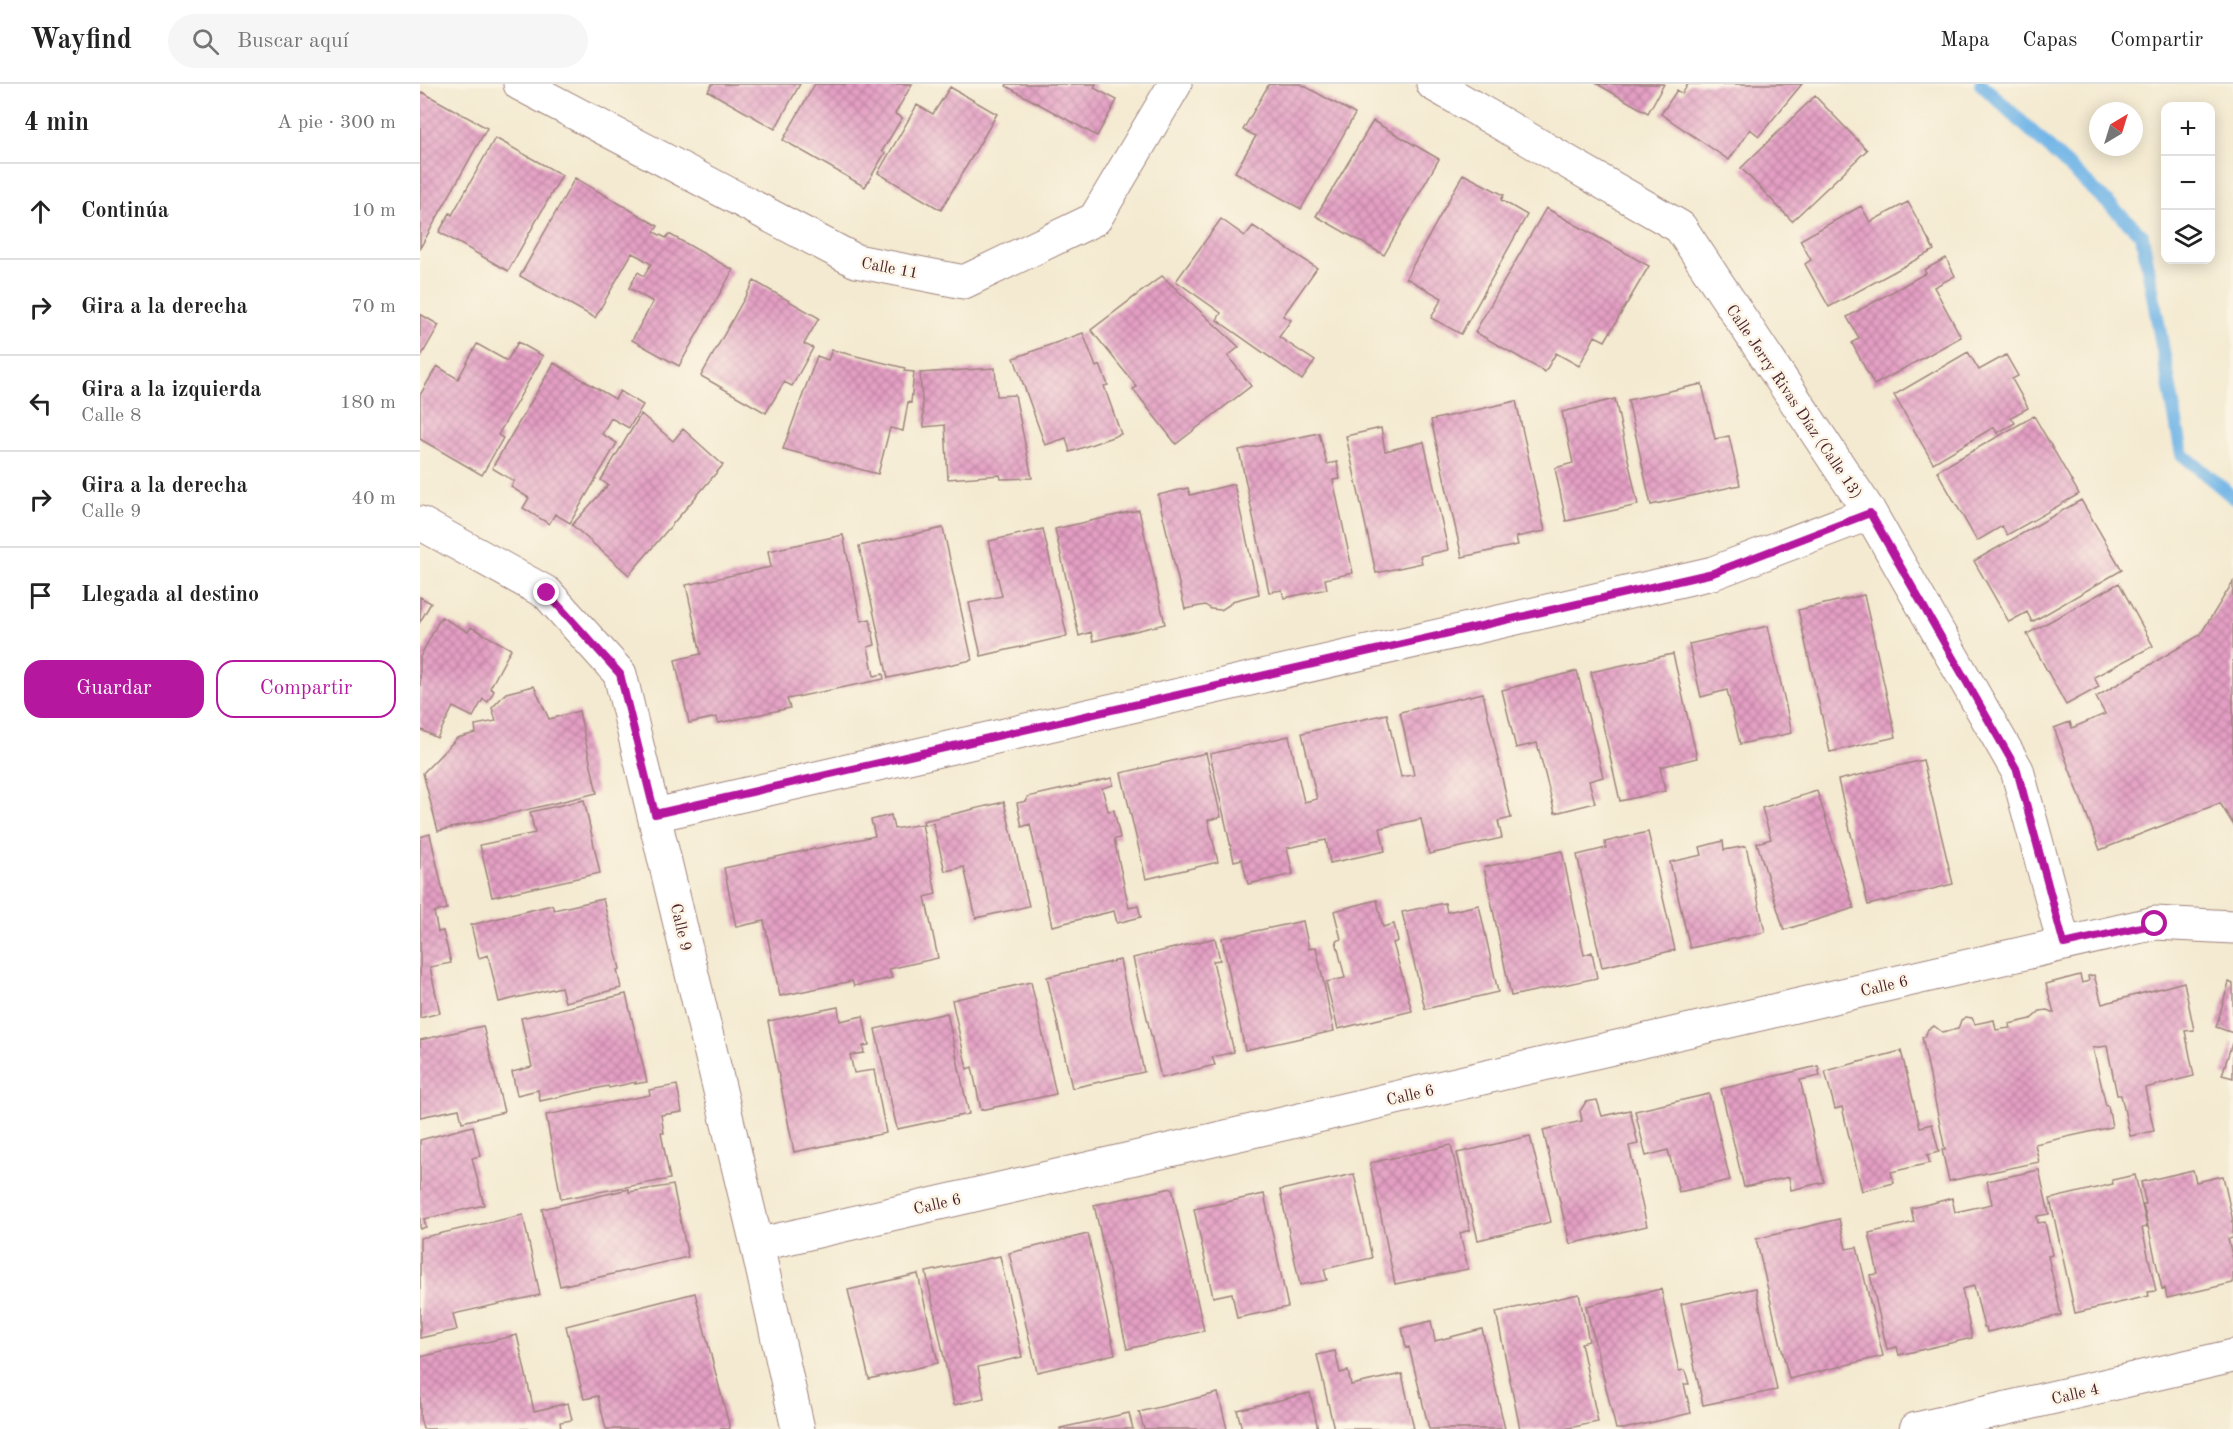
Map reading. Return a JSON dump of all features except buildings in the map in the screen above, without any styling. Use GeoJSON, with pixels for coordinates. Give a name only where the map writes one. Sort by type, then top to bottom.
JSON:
{"type":"FeatureCollection","features":[{"type":"Feature","properties":{"kind":"street","name":"Calle 11"},"geometry":{"type":"LineString","coordinates":[[520,84],[856,261],[964,282],[1095,219],[1175,84]]}},
{"type":"Feature","properties":{"kind":"street","name":"Calle Jerry Rivas Díaz (Calle 13)"},"geometry":{"type":"LineString","coordinates":[[1433,84],[1680,227],[1870,513],[2017,770],[2064,944]]}},
{"type":"Feature","properties":{"kind":"street"},"geometry":{"type":"LineString","coordinates":[[655,814],[1713,573],[1870,513]]}},
{"type":"Feature","properties":{"kind":"street","name":"Calle 9"},"geometry":{"type":"LineString","coordinates":[[420,523],[547,593],[620,674],[757,1245],[798,1429]]}},
{"type":"Feature","properties":{"kind":"street"},"geometry":{"type":"LineString","coordinates":[[2064,944],[2155,924],[2233,927]]}},
{"type":"Feature","properties":{"kind":"street","name":"Calle 6"},"geometry":{"type":"LineString","coordinates":[[757,1245],[2064,944]]}},
{"type":"Feature","properties":{"kind":"street","name":"Calle 4"},"geometry":{"type":"LineString","coordinates":[[1916,1429],[2233,1356]]}},
{"type":"Feature","properties":{"kind":"waterway"},"geometry":{"type":"LineString","coordinates":[[1981,84],[2142,235],[2182,454],[2233,497]]}},
{"type":"Feature","properties":{"kind":"route"},"geometry":{"type":"LineString","coordinates":[[547,593],[620,674],[655,814],[1713,573],[1870,513],[2017,770],[2064,944],[2155,924]]}}]}
